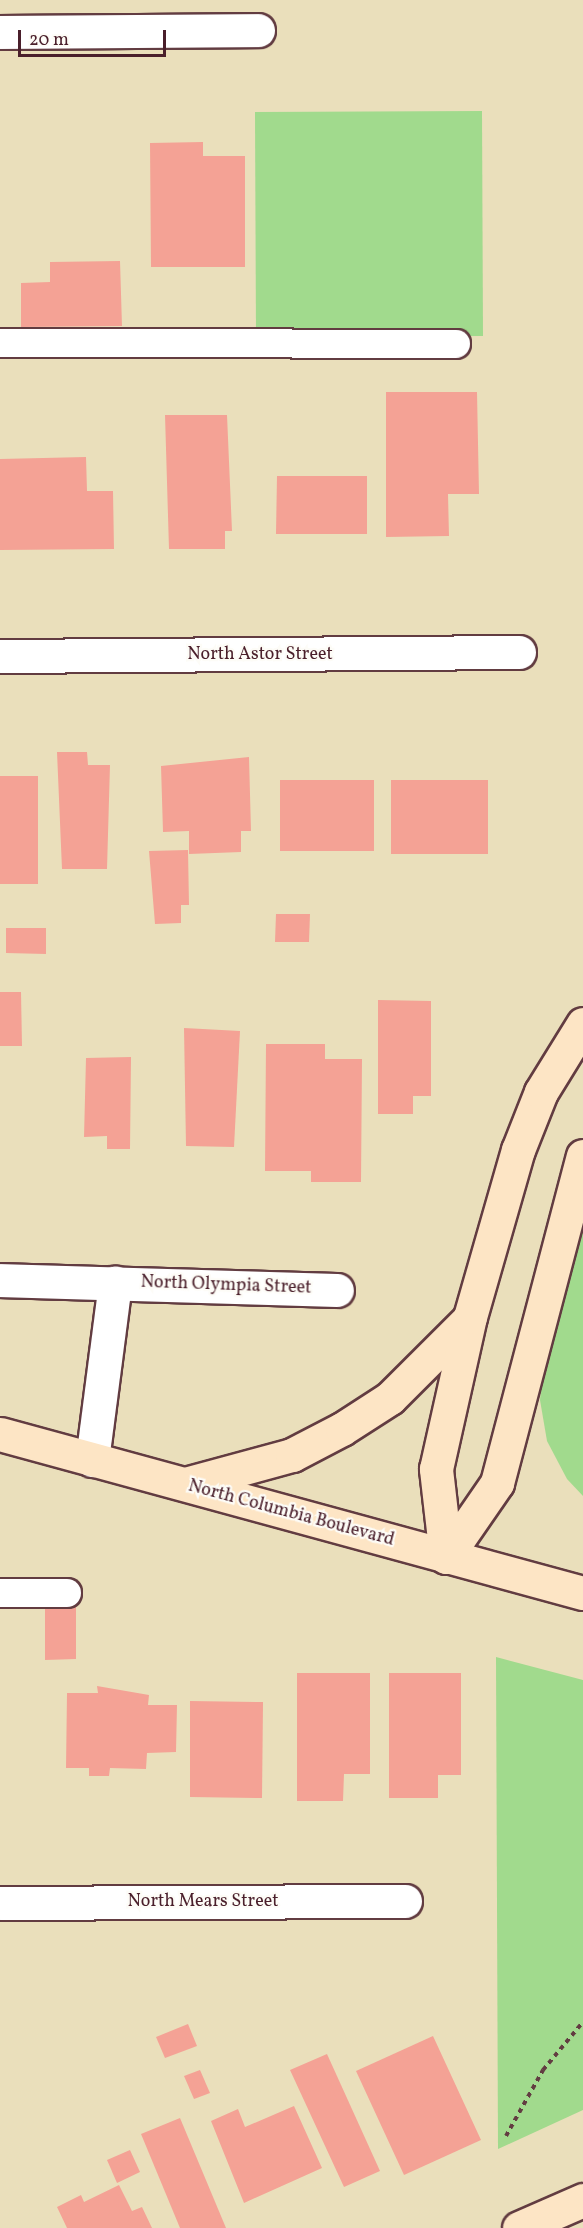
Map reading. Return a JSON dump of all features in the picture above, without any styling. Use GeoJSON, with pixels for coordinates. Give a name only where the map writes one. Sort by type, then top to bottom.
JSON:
{"type":"FeatureCollection","features":[{"type":"Feature","properties":{"kind":"main road"},"geometry":{"type":"LineString","coordinates":[[446,1557],[436,1469],[470,1317],[518,1150],[541,1092],[583,1024]]}},
{"type":"Feature","properties":{"kind":"main road"},"geometry":{"type":"LineString","coordinates":[[446,1557],[496,1483],[583,1156]]}},
{"type":"Feature","properties":{"kind":"main road"},"geometry":{"type":"LineString","coordinates":[[183,1484],[292,1455],[342,1429],[407,1383],[470,1317]]}},
{"type":"Feature","properties":{"kind":"main road","name":"North Columbia Boulevard"},"geometry":{"type":"LineString","coordinates":[[0,1434],[583,1593]]}},
{"type":"Feature","properties":{"kind":"main road"},"geometry":{"type":"LineString","coordinates":[[519,2228],[583,2200]]}},
{"type":"Feature","properties":{"kind":"street"},"geometry":{"type":"LineString","coordinates":[[0,32],[258,30]]}},
{"type":"Feature","properties":{"kind":"street","name":"North Astor Street"},"geometry":{"type":"LineString","coordinates":[[0,656],[519,652]]}},
{"type":"Feature","properties":{"kind":"street","name":"North Olympia Street"},"geometry":{"type":"LineString","coordinates":[[0,1280],[337,1290]]}},
{"type":"Feature","properties":{"kind":"street","name":"North Olympia Street"},"geometry":{"type":"LineString","coordinates":[[92,1460],[115,1282]]}},
{"type":"Feature","properties":{"kind":"street","name":"North Mears Street"},"geometry":{"type":"LineString","coordinates":[[0,1903],[405,1901]]}},
{"type":"Feature","properties":{"kind":"lane"},"geometry":{"type":"LineString","coordinates":[[0,343],[456,344]]}},
{"type":"Feature","properties":{"kind":"lane"},"geometry":{"type":"LineString","coordinates":[[0,1593],[66,1593]]}},
{"type":"Feature","properties":{"kind":"path"},"geometry":{"type":"LineString","coordinates":[[506,2136],[543,2070],[583,2022]]}},
{"type":"Feature","properties":{"kind":"green space"},"geometry":{"type":"Polygon","coordinates":[[[482,111],[483,336],[256,337],[255,112],[482,111]]]}},
{"type":"Feature","properties":{"kind":"green space"},"geometry":{"type":"Polygon","coordinates":[[[583,1230],[583,1496],[567,1479],[547,1441],[540,1400],[543,1369],[583,1230]]]}},
{"type":"Feature","properties":{"kind":"green space"},"geometry":{"type":"Polygon","coordinates":[[[496,1657],[583,1680],[583,2110],[498,2149],[496,1657]]]}},
{"type":"Feature","properties":{"kind":"building"},"geometry":{"type":"Polygon","coordinates":[[[203,142],[203,156],[245,156],[245,267],[151,267],[150,143],[203,142]]]}},
{"type":"Feature","properties":{"kind":"building"},"geometry":{"type":"Polygon","coordinates":[[[120,261],[122,326],[21,327],[21,283],[50,282],[50,262],[120,261]]]}},
{"type":"Feature","properties":{"kind":"building"},"geometry":{"type":"Polygon","coordinates":[[[386,392],[477,392],[479,494],[448,494],[449,536],[386,537],[386,392]]]}},
{"type":"Feature","properties":{"kind":"building"},"geometry":{"type":"Polygon","coordinates":[[[165,415],[227,415],[232,531],[225,531],[225,549],[169,549],[165,415]]]}},
{"type":"Feature","properties":{"kind":"building"},"geometry":{"type":"Polygon","coordinates":[[[86,457],[87,491],[113,491],[114,549],[0,550],[0,459],[86,457]]]}},
{"type":"Feature","properties":{"kind":"building"},"geometry":{"type":"Polygon","coordinates":[[[277,476],[367,476],[367,534],[276,534],[277,476]]]}},
{"type":"Feature","properties":{"kind":"building"},"geometry":{"type":"Polygon","coordinates":[[[57,752],[87,752],[88,765],[110,765],[107,869],[62,869],[57,752]]]}},
{"type":"Feature","properties":{"kind":"building"},"geometry":{"type":"Polygon","coordinates":[[[249,757],[251,831],[241,831],[241,852],[189,854],[189,831],[163,832],[161,766],[249,757]]]}},
{"type":"Feature","properties":{"kind":"building"},"geometry":{"type":"Polygon","coordinates":[[[0,776],[38,776],[38,884],[0,884],[0,776]]]}},
{"type":"Feature","properties":{"kind":"building"},"geometry":{"type":"Polygon","coordinates":[[[280,780],[374,780],[374,851],[280,851],[280,780]]]}},
{"type":"Feature","properties":{"kind":"building"},"geometry":{"type":"Polygon","coordinates":[[[391,780],[488,780],[488,854],[391,854],[391,780]]]}},
{"type":"Feature","properties":{"kind":"building"},"geometry":{"type":"Polygon","coordinates":[[[188,850],[189,905],[181,905],[181,923],[155,924],[149,851],[188,850]]]}},
{"type":"Feature","properties":{"kind":"building"},"geometry":{"type":"Polygon","coordinates":[[[276,914],[310,914],[309,942],[275,942],[276,914]]]}},
{"type":"Feature","properties":{"kind":"building"},"geometry":{"type":"Polygon","coordinates":[[[6,928],[46,928],[46,954],[6,953],[6,928]]]}},
{"type":"Feature","properties":{"kind":"building"},"geometry":{"type":"Polygon","coordinates":[[[0,992],[21,992],[22,1046],[0,1046],[0,992]]]}},
{"type":"Feature","properties":{"kind":"building"},"geometry":{"type":"Polygon","coordinates":[[[378,1000],[431,1001],[431,1096],[413,1096],[413,1114],[378,1114],[378,1000]]]}},
{"type":"Feature","properties":{"kind":"building"},"geometry":{"type":"Polygon","coordinates":[[[184,1028],[240,1031],[234,1147],[186,1146],[184,1028]]]}},
{"type":"Feature","properties":{"kind":"building"},"geometry":{"type":"Polygon","coordinates":[[[266,1044],[325,1044],[325,1059],[362,1059],[361,1182],[311,1182],[311,1171],[265,1171],[266,1044]]]}},
{"type":"Feature","properties":{"kind":"building"},"geometry":{"type":"Polygon","coordinates":[[[131,1057],[130,1149],[107,1149],[107,1136],[84,1137],[86,1058],[131,1057]]]}},
{"type":"Feature","properties":{"kind":"building"},"geometry":{"type":"Polygon","coordinates":[[[45,1605],[76,1605],[76,1659],[45,1660],[45,1605]]]}},
{"type":"Feature","properties":{"kind":"building"},"geometry":{"type":"Polygon","coordinates":[[[297,1673],[370,1673],[370,1774],[344,1774],[343,1801],[297,1801],[297,1673]]]}},
{"type":"Feature","properties":{"kind":"building"},"geometry":{"type":"Polygon","coordinates":[[[389,1673],[461,1673],[461,1775],[438,1775],[438,1798],[389,1798],[389,1673]]]}},
{"type":"Feature","properties":{"kind":"building"},"geometry":{"type":"Polygon","coordinates":[[[97,1686],[149,1695],[148,1705],[177,1705],[176,1752],[147,1753],[146,1769],[110,1768],[109,1776],[89,1776],[89,1768],[66,1768],[67,1693],[98,1693],[97,1686]]]}},
{"type":"Feature","properties":{"kind":"building"},"geometry":{"type":"Polygon","coordinates":[[[190,1701],[263,1702],[262,1798],[190,1797],[190,1701]]]}},
{"type":"Feature","properties":{"kind":"building"},"geometry":{"type":"Polygon","coordinates":[[[188,2024],[197,2046],[165,2058],[156,2037],[188,2024]]]}},
{"type":"Feature","properties":{"kind":"building"},"geometry":{"type":"Polygon","coordinates":[[[433,2036],[481,2140],[404,2175],[356,2071],[433,2036]]]}},
{"type":"Feature","properties":{"kind":"building"},"geometry":{"type":"Polygon","coordinates":[[[327,2054],[380,2171],[344,2187],[290,2070],[327,2054]]]}},
{"type":"Feature","properties":{"kind":"building"},"geometry":{"type":"Polygon","coordinates":[[[200,2070],[210,2093],[194,2099],[184,2076],[200,2070]]]}},
{"type":"Feature","properties":{"kind":"building"},"geometry":{"type":"Polygon","coordinates":[[[294,2106],[322,2168],[244,2203],[211,2121],[238,2109],[245,2127],[294,2106]]]}},
{"type":"Feature","properties":{"kind":"building"},"geometry":{"type":"Polygon","coordinates":[[[180,2118],[226,2228],[180,2228],[141,2134],[180,2118]]]}},
{"type":"Feature","properties":{"kind":"building"},"geometry":{"type":"Polygon","coordinates":[[[130,2150],[140,2172],[117,2183],[107,2160],[130,2150]]]}},
{"type":"Feature","properties":{"kind":"building"},"geometry":{"type":"Polygon","coordinates":[[[119,2185],[132,2211],[142,2207],[152,2228],[67,2228],[57,2207],[81,2195],[84,2202],[119,2185]]]}}]}
